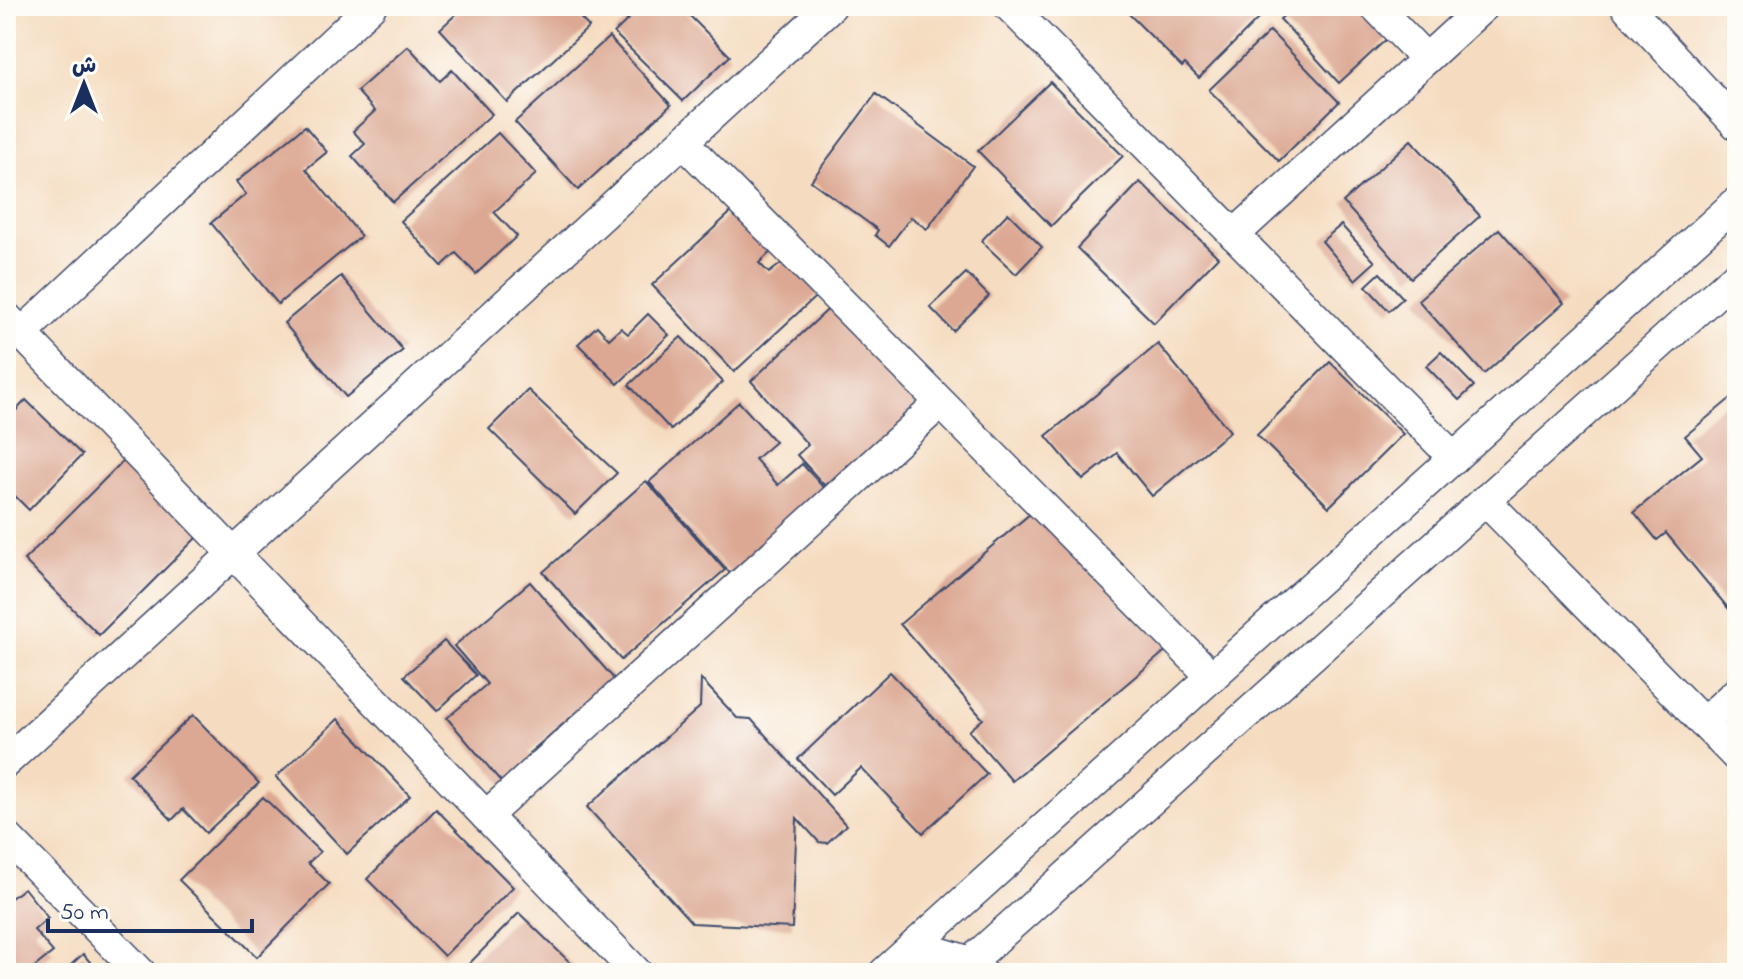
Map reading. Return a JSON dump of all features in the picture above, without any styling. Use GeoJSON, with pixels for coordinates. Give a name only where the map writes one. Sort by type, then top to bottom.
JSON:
{"type":"FeatureCollection","features":[{"type":"Feature","properties":{"kind":"street"},"geometry":{"type":"LineString","coordinates":[[371,6],[14,325],[637,973]]}},
{"type":"Feature","properties":{"kind":"street"},"geometry":{"type":"LineString","coordinates":[[6,762],[831,6]]}},
{"type":"Feature","properties":{"kind":"street"},"geometry":{"type":"LineString","coordinates":[[1009,6],[1454,458]]}},
{"type":"Feature","properties":{"kind":"street"},"geometry":{"type":"LineString","coordinates":[[1375,6],[1426,59]]}},
{"type":"Feature","properties":{"kind":"street"},"geometry":{"type":"LineString","coordinates":[[1234,235],[1484,6]]}},
{"type":"Feature","properties":{"kind":"street"},"geometry":{"type":"LineString","coordinates":[[1626,6],[1737,125]]}},
{"type":"Feature","properties":{"kind":"street"},"geometry":{"type":"LineString","coordinates":[[683,142],[1212,677]]}},
{"type":"Feature","properties":{"kind":"street"},"geometry":{"type":"LineString","coordinates":[[884,973],[919,959],[1212,677],[1737,202]]}},
{"type":"Feature","properties":{"kind":"street"},"geometry":{"type":"LineString","coordinates":[[919,959],[970,969],[1737,275]]}},
{"type":"Feature","properties":{"kind":"street"},"geometry":{"type":"LineString","coordinates":[[486,816],[940,403]]}},
{"type":"Feature","properties":{"kind":"street"},"geometry":{"type":"LineString","coordinates":[[1485,500],[1737,757]]}},
{"type":"Feature","properties":{"kind":"street"},"geometry":{"type":"LineString","coordinates":[[1703,723],[1737,692]]}},
{"type":"Feature","properties":{"kind":"street"},"geometry":{"type":"LineString","coordinates":[[6,836],[141,973]]}},
{"type":"Feature","properties":{"kind":"building"},"geometry":{"type":"Polygon","coordinates":[[[465,6],[569,6],[589,27],[507,102],[440,29],[465,6]]]}},
{"type":"Feature","properties":{"kind":"building"},"geometry":{"type":"Polygon","coordinates":[[[642,6],[680,6],[730,56],[683,101],[614,33],[642,6]]]}},
{"type":"Feature","properties":{"kind":"building"},"geometry":{"type":"Polygon","coordinates":[[[1121,6],[1248,6],[1259,18],[1199,78],[1185,64],[1182,67],[1121,6]]]}},
{"type":"Feature","properties":{"kind":"building"},"geometry":{"type":"Polygon","coordinates":[[[1295,6],[1363,6],[1390,36],[1339,83],[1280,19],[1295,6]]]}},
{"type":"Feature","properties":{"kind":"building"},"geometry":{"type":"Polygon","coordinates":[[[1270,31],[1339,102],[1279,161],[1209,90],[1270,31]]]}},
{"type":"Feature","properties":{"kind":"building"},"geometry":{"type":"Polygon","coordinates":[[[609,37],[671,105],[578,190],[515,122],[609,37]]]}},
{"type":"Feature","properties":{"kind":"building"},"geometry":{"type":"Polygon","coordinates":[[[408,46],[440,81],[452,70],[492,114],[393,202],[352,156],[365,144],[353,131],[375,111],[357,91],[408,46]]]}},
{"type":"Feature","properties":{"kind":"building"},"geometry":{"type":"Polygon","coordinates":[[[1050,82],[1123,156],[1051,226],[978,151],[1050,82]]]}},
{"type":"Feature","properties":{"kind":"building"},"geometry":{"type":"Polygon","coordinates":[[[876,94],[973,166],[927,229],[911,217],[889,246],[875,235],[878,230],[811,181],[876,94]]]}},
{"type":"Feature","properties":{"kind":"building"},"geometry":{"type":"Polygon","coordinates":[[[305,126],[327,152],[306,169],[361,236],[278,304],[211,223],[246,194],[236,182],[305,126]]]}},
{"type":"Feature","properties":{"kind":"building"},"geometry":{"type":"Polygon","coordinates":[[[498,133],[536,174],[494,212],[517,236],[476,274],[456,253],[442,266],[401,221],[498,133]]]}},
{"type":"Feature","properties":{"kind":"building"},"geometry":{"type":"Polygon","coordinates":[[[1411,140],[1480,216],[1411,278],[1343,202],[1411,140]]]}},
{"type":"Feature","properties":{"kind":"building"},"geometry":{"type":"Polygon","coordinates":[[[1140,182],[1218,257],[1154,323],[1077,248],[1140,182]]]}},
{"type":"Feature","properties":{"kind":"building"},"geometry":{"type":"Polygon","coordinates":[[[739,205],[777,246],[759,263],[769,273],[792,255],[825,288],[734,372],[652,285],[739,205]]]}},
{"type":"Feature","properties":{"kind":"building"},"geometry":{"type":"Polygon","coordinates":[[[1008,213],[1042,247],[1016,274],[981,241],[1008,213]]]}},
{"type":"Feature","properties":{"kind":"building"},"geometry":{"type":"Polygon","coordinates":[[[1341,225],[1375,262],[1355,280],[1322,241],[1341,225]]]}},
{"type":"Feature","properties":{"kind":"building"},"geometry":{"type":"Polygon","coordinates":[[[1499,229],[1564,303],[1484,374],[1418,300],[1499,229]]]}},
{"type":"Feature","properties":{"kind":"building"},"geometry":{"type":"Polygon","coordinates":[[[966,273],[989,296],[953,331],[930,307],[966,273]]]}},
{"type":"Feature","properties":{"kind":"building"},"geometry":{"type":"Polygon","coordinates":[[[1380,273],[1403,298],[1389,311],[1366,286],[1380,273]]]}},
{"type":"Feature","properties":{"kind":"building"},"geometry":{"type":"Polygon","coordinates":[[[341,276],[403,350],[346,397],[284,323],[341,276]]]}},
{"type":"Feature","properties":{"kind":"building"},"geometry":{"type":"Polygon","coordinates":[[[837,301],[934,405],[856,474],[848,465],[825,486],[797,455],[808,445],[751,381],[837,301]]]}},
{"type":"Feature","properties":{"kind":"building"},"geometry":{"type":"Polygon","coordinates":[[[648,314],[669,335],[618,384],[578,344],[597,326],[609,339],[621,328],[628,334],[648,314]]]}},
{"type":"Feature","properties":{"kind":"building"},"geometry":{"type":"Polygon","coordinates":[[[681,337],[723,382],[671,430],[629,385],[681,337]]]}},
{"type":"Feature","properties":{"kind":"building"},"geometry":{"type":"Polygon","coordinates":[[[1158,344],[1230,431],[1152,496],[1117,453],[1083,480],[1046,436],[1158,344]]]}},
{"type":"Feature","properties":{"kind":"building"},"geometry":{"type":"Polygon","coordinates":[[[1441,352],[1474,386],[1459,400],[1426,366],[1441,352]]]}},
{"type":"Feature","properties":{"kind":"building"},"geometry":{"type":"Polygon","coordinates":[[[1330,362],[1403,434],[1329,507],[1257,435],[1330,362]]]}},
{"type":"Feature","properties":{"kind":"building"},"geometry":{"type":"Polygon","coordinates":[[[528,390],[617,473],[575,514],[489,429],[528,390]]]}},
{"type":"Feature","properties":{"kind":"building"},"geometry":{"type":"Polygon","coordinates":[[[1737,393],[1737,619],[1666,533],[1657,540],[1634,512],[1702,456],[1685,436],[1737,393]]]}},
{"type":"Feature","properties":{"kind":"building"},"geometry":{"type":"Polygon","coordinates":[[[26,400],[82,455],[29,510],[6,487],[6,421],[26,400]]]}},
{"type":"Feature","properties":{"kind":"building"},"geometry":{"type":"Polygon","coordinates":[[[739,402],[775,442],[755,459],[778,485],[802,464],[832,497],[737,581],[649,482],[739,402]]]}},
{"type":"Feature","properties":{"kind":"building"},"geometry":{"type":"Polygon","coordinates":[[[129,455],[204,530],[99,635],[24,560],[129,455]]]}},
{"type":"Feature","properties":{"kind":"building"},"geometry":{"type":"Polygon","coordinates":[[[646,481],[725,570],[621,660],[543,572],[646,481]]]}},
{"type":"Feature","properties":{"kind":"building"},"geometry":{"type":"Polygon","coordinates":[[[1044,502],[1169,648],[1012,781],[969,731],[983,719],[900,624],[1044,502]]]}},
{"type":"Feature","properties":{"kind":"building"},"geometry":{"type":"Polygon","coordinates":[[[530,582],[615,680],[529,753],[540,765],[509,791],[447,718],[487,684],[454,646],[530,582]]]}},
{"type":"Feature","properties":{"kind":"building"},"geometry":{"type":"Polygon","coordinates":[[[444,641],[476,675],[437,711],[404,676],[444,641]]]}},
{"type":"Feature","properties":{"kind":"building"},"geometry":{"type":"Polygon","coordinates":[[[890,672],[987,774],[923,833],[861,768],[832,795],[798,759],[890,672]]]}},
{"type":"Feature","properties":{"kind":"building"},"geometry":{"type":"Polygon","coordinates":[[[701,679],[737,718],[751,719],[846,825],[827,843],[819,842],[797,818],[792,928],[692,923],[587,807],[700,707],[701,679]]]}},
{"type":"Feature","properties":{"kind":"building"},"geometry":{"type":"Polygon","coordinates":[[[193,715],[259,783],[206,833],[183,809],[172,820],[129,775],[193,715]]]}},
{"type":"Feature","properties":{"kind":"building"},"geometry":{"type":"Polygon","coordinates":[[[338,719],[410,796],[347,854],[276,777],[338,719]]]}},
{"type":"Feature","properties":{"kind":"building"},"geometry":{"type":"Polygon","coordinates":[[[263,797],[320,852],[308,863],[329,884],[257,957],[179,880],[263,797]]]}},
{"type":"Feature","properties":{"kind":"building"},"geometry":{"type":"Polygon","coordinates":[[[436,809],[513,887],[444,956],[367,879],[436,809]]]}},
{"type":"Feature","properties":{"kind":"building"},"geometry":{"type":"Polygon","coordinates":[[[24,888],[48,918],[34,930],[53,952],[27,973],[6,973],[6,902],[24,888]]]}},
{"type":"Feature","properties":{"kind":"building"},"geometry":{"type":"Polygon","coordinates":[[[519,913],[581,973],[460,973],[519,913]]]}},
{"type":"Feature","properties":{"kind":"building"},"geometry":{"type":"Polygon","coordinates":[[[83,954],[98,971],[62,973],[83,954]]]}}]}
